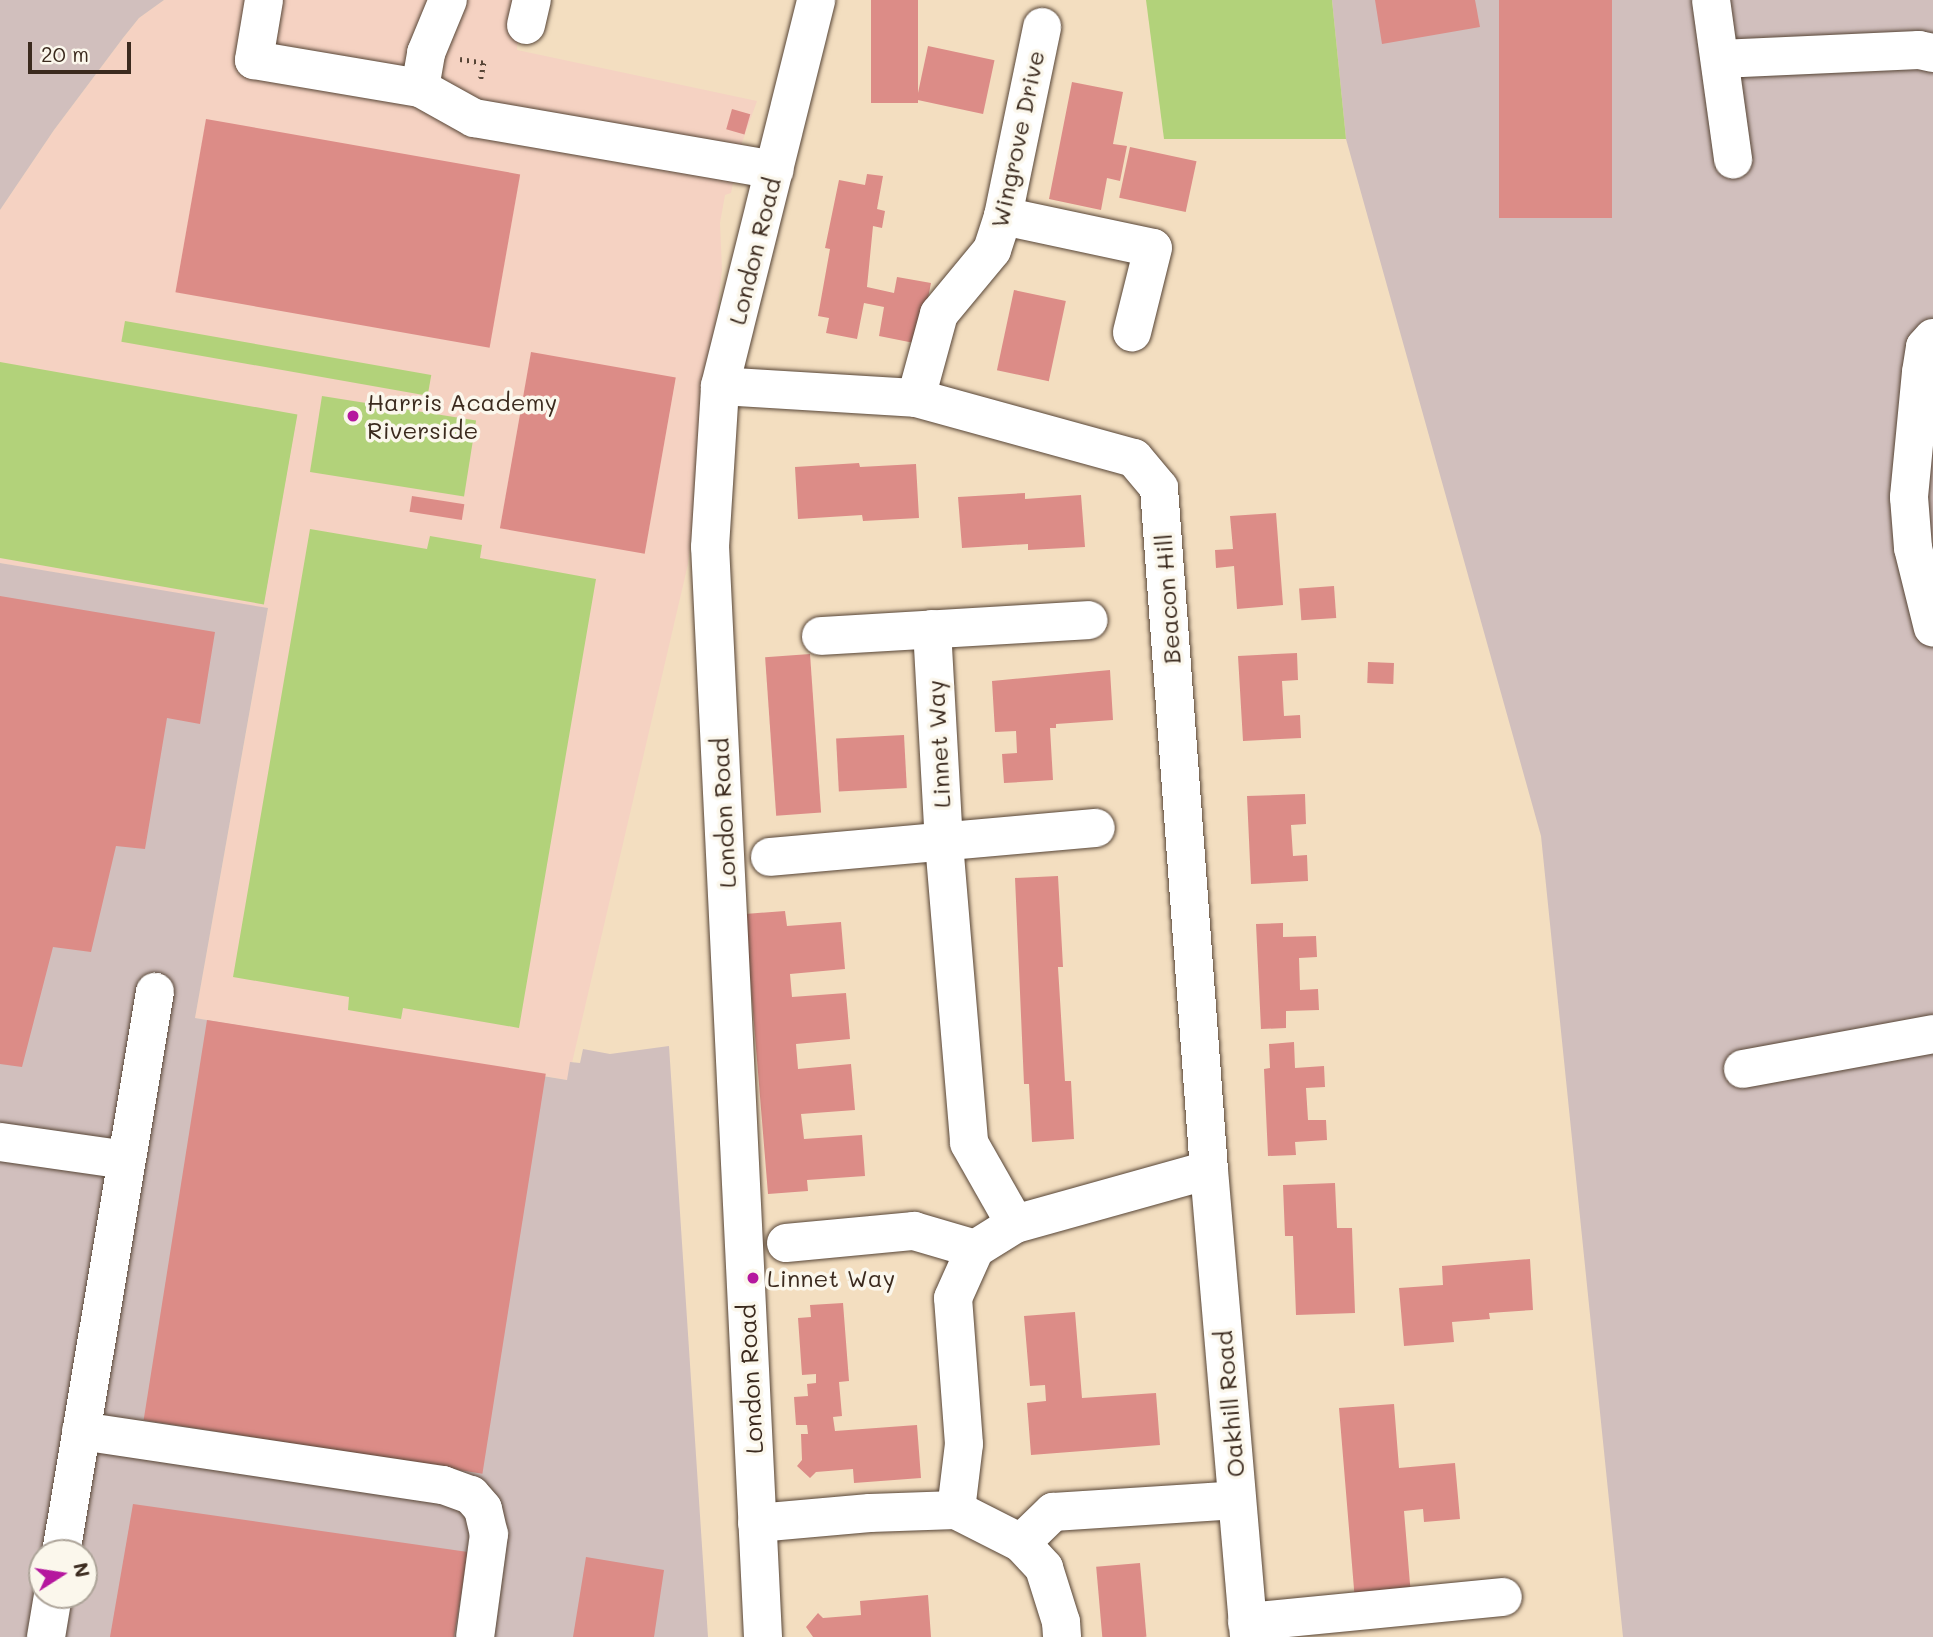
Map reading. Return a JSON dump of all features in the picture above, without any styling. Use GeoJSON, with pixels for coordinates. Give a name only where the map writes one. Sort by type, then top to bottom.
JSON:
{"type":"FeatureCollection","features":[{"type":"Feature","properties":{"kind":"street"},"geometry":{"type":"LineString","coordinates":[[264,0],[254,60],[421,88],[474,118],[775,170]]}},
{"type":"Feature","properties":{"kind":"street"},"geometry":{"type":"LineString","coordinates":[[421,88],[426,53],[446,0]]}},
{"type":"Feature","properties":{"kind":"street","name":"London Road"},"geometry":{"type":"LineString","coordinates":[[763,1637],[710,547],[720,386],[816,0]]}},
{"type":"Feature","properties":{"kind":"street"},"geometry":{"type":"LineString","coordinates":[[1712,0],[1733,159]]}},
{"type":"Feature","properties":{"kind":"street","name":"Wingrove Drive"},"geometry":{"type":"LineString","coordinates":[[916,397],[939,314],[992,250],[1003,216],[1042,27]]}},
{"type":"Feature","properties":{"kind":"street"},"geometry":{"type":"LineString","coordinates":[[1720,59],[1919,50],[1933,53]]}},
{"type":"Feature","properties":{"kind":"street"},"geometry":{"type":"LineString","coordinates":[[1003,216],[1153,248],[1132,332]]}},
{"type":"Feature","properties":{"kind":"street"},"geometry":{"type":"LineString","coordinates":[[1933,338],[1925,347],[1921,372],[1909,497],[1913,548],[1933,628]]}},
{"type":"Feature","properties":{"kind":"street","name":"Beacon Hill"},"geometry":{"type":"LineString","coordinates":[[720,386],[916,397],[1134,458],[1159,488],[1209,1170]]}},
{"type":"Feature","properties":{"kind":"street"},"geometry":{"type":"LineString","coordinates":[[821,636],[1088,620]]}},
{"type":"Feature","properties":{"kind":"street","name":"Linnet Way"},"geometry":{"type":"LineString","coordinates":[[932,629],[944,843],[969,1143],[1015,1224]]}},
{"type":"Feature","properties":{"kind":"street"},"geometry":{"type":"LineString","coordinates":[[770,857],[1096,828]]}},
{"type":"Feature","properties":{"kind":"street"},"geometry":{"type":"LineString","coordinates":[[63,1539],[155,992]]}},
{"type":"Feature","properties":{"kind":"street"},"geometry":{"type":"LineString","coordinates":[[1742,1069],[1933,1034]]}},
{"type":"Feature","properties":{"kind":"street"},"geometry":{"type":"LineString","coordinates":[[0,1142],[126,1160]]}},
{"type":"Feature","properties":{"kind":"street"},"geometry":{"type":"LineString","coordinates":[[956,1510],[964,1444],[953,1298],[975,1249],[1015,1224],[1209,1170]]}},
{"type":"Feature","properties":{"kind":"street","name":"Oakhill Road"},"geometry":{"type":"LineString","coordinates":[[1209,1170],[1248,1630]]}},
{"type":"Feature","properties":{"kind":"street"},"geometry":{"type":"LineString","coordinates":[[786,1243],[915,1231],[975,1249]]}},
{"type":"Feature","properties":{"kind":"street"},"geometry":{"type":"LineString","coordinates":[[81,1431],[443,1485],[471,1495],[482,1509],[489,1534],[475,1637]]}},
{"type":"Feature","properties":{"kind":"street"},"geometry":{"type":"LineString","coordinates":[[1021,1544],[1053,1512],[1237,1500]]}},
{"type":"Feature","properties":{"kind":"street"},"geometry":{"type":"LineString","coordinates":[[757,1523],[870,1513],[956,1510],[1021,1544],[1044,1568],[1062,1637]]}},
{"type":"Feature","properties":{"kind":"street"},"geometry":{"type":"LineString","coordinates":[[1248,1630],[1503,1597]]}},
{"type":"Feature","properties":{"kind":"street"},"geometry":{"type":"LineString","coordinates":[[46,1637],[51,1609]]}},
{"type":"Feature","properties":{"kind":"shaded area"},"geometry":{"type":"Polygon","coordinates":[[[0,0],[164,0],[139,18],[123,38],[54,130],[0,210],[0,0]]]}},
{"type":"Feature","properties":{"kind":"shaded area","name":"Harris Academy Riverside"},"geometry":{"type":"Polygon","coordinates":[[[164,0],[519,0],[517,50],[757,101],[740,148],[731,193],[725,195],[720,223],[722,270],[688,564],[568,1080],[195,1018],[268,609],[0,563],[0,210],[54,130],[123,38],[139,18],[164,0]]]}},
{"type":"Feature","properties":{"kind":"shaded area"},"geometry":{"type":"Polygon","coordinates":[[[1332,0],[1933,0],[1933,1637],[1623,1637],[1541,836],[1346,139],[1332,0]]]}},
{"type":"Feature","properties":{"kind":"shaded area"},"geometry":{"type":"Polygon","coordinates":[[[0,563],[268,608],[195,1018],[567,1080],[570,1062],[580,1063],[583,1049],[610,1054],[669,1046],[708,1637],[0,1637],[0,563]]]}},
{"type":"Feature","properties":{"kind":"green space"},"geometry":{"type":"Polygon","coordinates":[[[1146,0],[1332,0],[1346,139],[1164,139],[1146,0]]]}},
{"type":"Feature","properties":{"kind":"green space"},"geometry":{"type":"Polygon","coordinates":[[[125,321],[431,375],[428,396],[121,342],[125,321]]]}},
{"type":"Feature","properties":{"kind":"green space"},"geometry":{"type":"Polygon","coordinates":[[[0,362],[297,414],[264,605],[0,558],[0,362]]]}},
{"type":"Feature","properties":{"kind":"green space"},"geometry":{"type":"Polygon","coordinates":[[[322,396],[476,420],[464,496],[310,472],[322,396]]]}},
{"type":"Feature","properties":{"kind":"green space"},"geometry":{"type":"Polygon","coordinates":[[[310,529],[427,549],[430,536],[482,545],[480,558],[596,579],[519,1028],[403,1008],[401,1019],[348,1010],[349,997],[233,977],[310,529]]]}},
{"type":"Feature","properties":{"kind":"building"},"geometry":{"type":"Polygon","coordinates":[[[871,0],[918,0],[918,103],[871,103],[871,0]]]}},
{"type":"Feature","properties":{"kind":"building"},"geometry":{"type":"Polygon","coordinates":[[[1375,0],[1475,0],[1480,27],[1382,44],[1375,0]]]}},
{"type":"Feature","properties":{"kind":"building"},"geometry":{"type":"Polygon","coordinates":[[[1499,0],[1612,0],[1612,218],[1499,218],[1499,0]]]}},
{"type":"Feature","properties":{"kind":"building"},"geometry":{"type":"Polygon","coordinates":[[[928,46],[995,60],[983,114],[917,100],[928,46]]]}},
{"type":"Feature","properties":{"kind":"building"},"geometry":{"type":"Polygon","coordinates":[[[1072,82],[1123,92],[1113,144],[1127,146],[1120,181],[1107,178],[1101,210],[1049,199],[1072,82]]]}},
{"type":"Feature","properties":{"kind":"building"},"geometry":{"type":"Polygon","coordinates":[[[732,109],[750,114],[744,134],[726,129],[732,109]]]}},
{"type":"Feature","properties":{"kind":"building"},"geometry":{"type":"Polygon","coordinates":[[[206,119],[520,174],[490,348],[175,292],[206,119]]]}},
{"type":"Feature","properties":{"kind":"building"},"geometry":{"type":"Polygon","coordinates":[[[1130,147],[1197,161],[1186,212],[1119,198],[1130,147]]]}},
{"type":"Feature","properties":{"kind":"building"},"geometry":{"type":"Polygon","coordinates":[[[867,174],[883,176],[877,209],[885,211],[882,228],[873,226],[867,287],[894,293],[897,277],[931,283],[919,344],[879,336],[884,307],[864,303],[857,339],[826,333],[829,318],[818,316],[830,249],[825,248],[839,180],[865,185],[867,174]]]}},
{"type":"Feature","properties":{"kind":"building"},"geometry":{"type":"Polygon","coordinates":[[[1014,290],[1066,301],[1049,381],[997,370],[1014,290]]]}},
{"type":"Feature","properties":{"kind":"building"},"geometry":{"type":"Polygon","coordinates":[[[531,352],[676,378],[645,554],[500,528],[531,352]]]}},
{"type":"Feature","properties":{"kind":"building"},"geometry":{"type":"Polygon","coordinates":[[[859,463],[860,467],[916,464],[919,518],[863,521],[862,515],[798,519],[795,467],[859,463]]]}},
{"type":"Feature","properties":{"kind":"building"},"geometry":{"type":"Polygon","coordinates":[[[1025,493],[1025,499],[1081,495],[1085,547],[1028,550],[1028,544],[962,548],[958,497],[1025,493]]]}},
{"type":"Feature","properties":{"kind":"building"},"geometry":{"type":"Polygon","coordinates":[[[412,496],[464,504],[462,520],[409,512],[412,496]]]}},
{"type":"Feature","properties":{"kind":"building"},"geometry":{"type":"Polygon","coordinates":[[[1276,513],[1283,605],[1237,609],[1234,566],[1216,568],[1215,550],[1233,549],[1230,516],[1276,513]]]}},
{"type":"Feature","properties":{"kind":"building"},"geometry":{"type":"Polygon","coordinates":[[[1334,586],[1336,618],[1301,620],[1299,588],[1334,586]]]}},
{"type":"Feature","properties":{"kind":"building"},"geometry":{"type":"Polygon","coordinates":[[[0,596],[215,632],[200,724],[167,718],[145,849],[116,846],[91,952],[53,947],[22,1067],[0,1064],[0,596]]]}},
{"type":"Feature","properties":{"kind":"building"},"geometry":{"type":"Polygon","coordinates":[[[1297,653],[1298,680],[1282,681],[1284,716],[1300,715],[1301,738],[1243,741],[1238,656],[1297,653]]]}},
{"type":"Feature","properties":{"kind":"building"},"geometry":{"type":"Polygon","coordinates":[[[810,654],[821,813],[776,816],[765,657],[810,654]]]}},
{"type":"Feature","properties":{"kind":"building"},"geometry":{"type":"Polygon","coordinates":[[[1368,662],[1394,663],[1393,684],[1367,683],[1368,662]]]}},
{"type":"Feature","properties":{"kind":"building"},"geometry":{"type":"Polygon","coordinates":[[[1110,670],[1113,720],[1056,724],[1056,728],[1050,728],[1053,780],[1004,783],[1002,754],[1017,753],[1016,731],[995,732],[992,681],[1110,670]]]}},
{"type":"Feature","properties":{"kind":"building"},"geometry":{"type":"Polygon","coordinates":[[[904,735],[907,788],[839,791],[836,739],[904,735]]]}},
{"type":"Feature","properties":{"kind":"building"},"geometry":{"type":"Polygon","coordinates":[[[1305,794],[1306,824],[1291,825],[1293,856],[1307,855],[1308,881],[1251,884],[1247,796],[1305,794]]]}},
{"type":"Feature","properties":{"kind":"building"},"geometry":{"type":"Polygon","coordinates":[[[1058,876],[1063,967],[1058,967],[1065,1081],[1071,1081],[1074,1139],[1032,1142],[1029,1084],[1024,1084],[1015,878],[1058,876]]]}},
{"type":"Feature","properties":{"kind":"building"},"geometry":{"type":"Polygon","coordinates":[[[785,911],[787,926],[841,922],[845,969],[790,974],[792,997],[846,993],[850,1039],[796,1044],[798,1069],[851,1064],[855,1110],[801,1114],[804,1139],[862,1135],[865,1176],[807,1180],[808,1191],[768,1194],[745,914],[785,911]]]}},
{"type":"Feature","properties":{"kind":"building"},"geometry":{"type":"Polygon","coordinates":[[[1283,923],[1283,937],[1316,936],[1317,957],[1299,958],[1300,990],[1318,989],[1319,1010],[1286,1011],[1286,1028],[1261,1029],[1256,924],[1283,923]]]}},
{"type":"Feature","properties":{"kind":"building"},"geometry":{"type":"Polygon","coordinates":[[[207,1020],[546,1074],[482,1474],[144,1420],[207,1020]]]}},
{"type":"Feature","properties":{"kind":"building"},"geometry":{"type":"Polygon","coordinates":[[[1294,1042],[1295,1068],[1324,1066],[1325,1087],[1306,1088],[1308,1120],[1326,1120],[1327,1140],[1295,1142],[1296,1155],[1268,1156],[1264,1069],[1270,1068],[1269,1044],[1294,1042]]]}},
{"type":"Feature","properties":{"kind":"building"},"geometry":{"type":"Polygon","coordinates":[[[1335,1183],[1337,1228],[1352,1228],[1355,1313],[1296,1315],[1293,1236],[1285,1236],[1283,1185],[1335,1183]]]}},
{"type":"Feature","properties":{"kind":"building"},"geometry":{"type":"Polygon","coordinates":[[[1530,1259],[1533,1310],[1489,1313],[1490,1319],[1452,1322],[1454,1342],[1404,1346],[1399,1288],[1443,1285],[1442,1266],[1530,1259]]]}},
{"type":"Feature","properties":{"kind":"building"},"geometry":{"type":"Polygon","coordinates":[[[843,1303],[849,1381],[839,1382],[842,1416],[833,1417],[835,1431],[917,1425],[921,1478],[854,1483],[853,1469],[816,1472],[810,1478],[797,1466],[802,1460],[801,1434],[808,1434],[807,1425],[796,1425],[794,1397],[808,1396],[807,1384],[816,1383],[816,1374],[802,1375],[798,1318],[811,1317],[810,1305],[843,1303]]]}},
{"type":"Feature","properties":{"kind":"building"},"geometry":{"type":"Polygon","coordinates":[[[1075,1312],[1082,1398],[1156,1393],[1160,1445],[1031,1455],[1027,1403],[1046,1401],[1045,1385],[1030,1386],[1024,1316],[1075,1312]]]}},
{"type":"Feature","properties":{"kind":"building"},"geometry":{"type":"Polygon","coordinates":[[[1394,1404],[1399,1468],[1455,1463],[1460,1519],[1424,1522],[1423,1509],[1404,1511],[1411,1596],[1355,1601],[1339,1408],[1394,1404]]]}},
{"type":"Feature","properties":{"kind":"building"},"geometry":{"type":"Polygon","coordinates":[[[133,1504],[468,1552],[454,1637],[110,1637],[133,1504]]]}},
{"type":"Feature","properties":{"kind":"building"},"geometry":{"type":"Polygon","coordinates":[[[586,1557],[664,1570],[654,1637],[573,1637],[586,1557]]]}},
{"type":"Feature","properties":{"kind":"building"},"geometry":{"type":"Polygon","coordinates":[[[1140,1563],[1146,1637],[1102,1637],[1096,1567],[1140,1563]]]}},
{"type":"Feature","properties":{"kind":"building"},"geometry":{"type":"Polygon","coordinates":[[[928,1595],[931,1637],[813,1637],[806,1627],[818,1613],[823,1618],[861,1615],[860,1601],[928,1595]]]}},
{"type":"Feature","properties":{"kind":"place","name":"Harris Academy Riverside"},"geometry":{"type":"Point","coordinates":[353,416]}},
{"type":"Feature","properties":{"kind":"place","name":"Linnet Way"},"geometry":{"type":"Point","coordinates":[753,1278]}}]}
